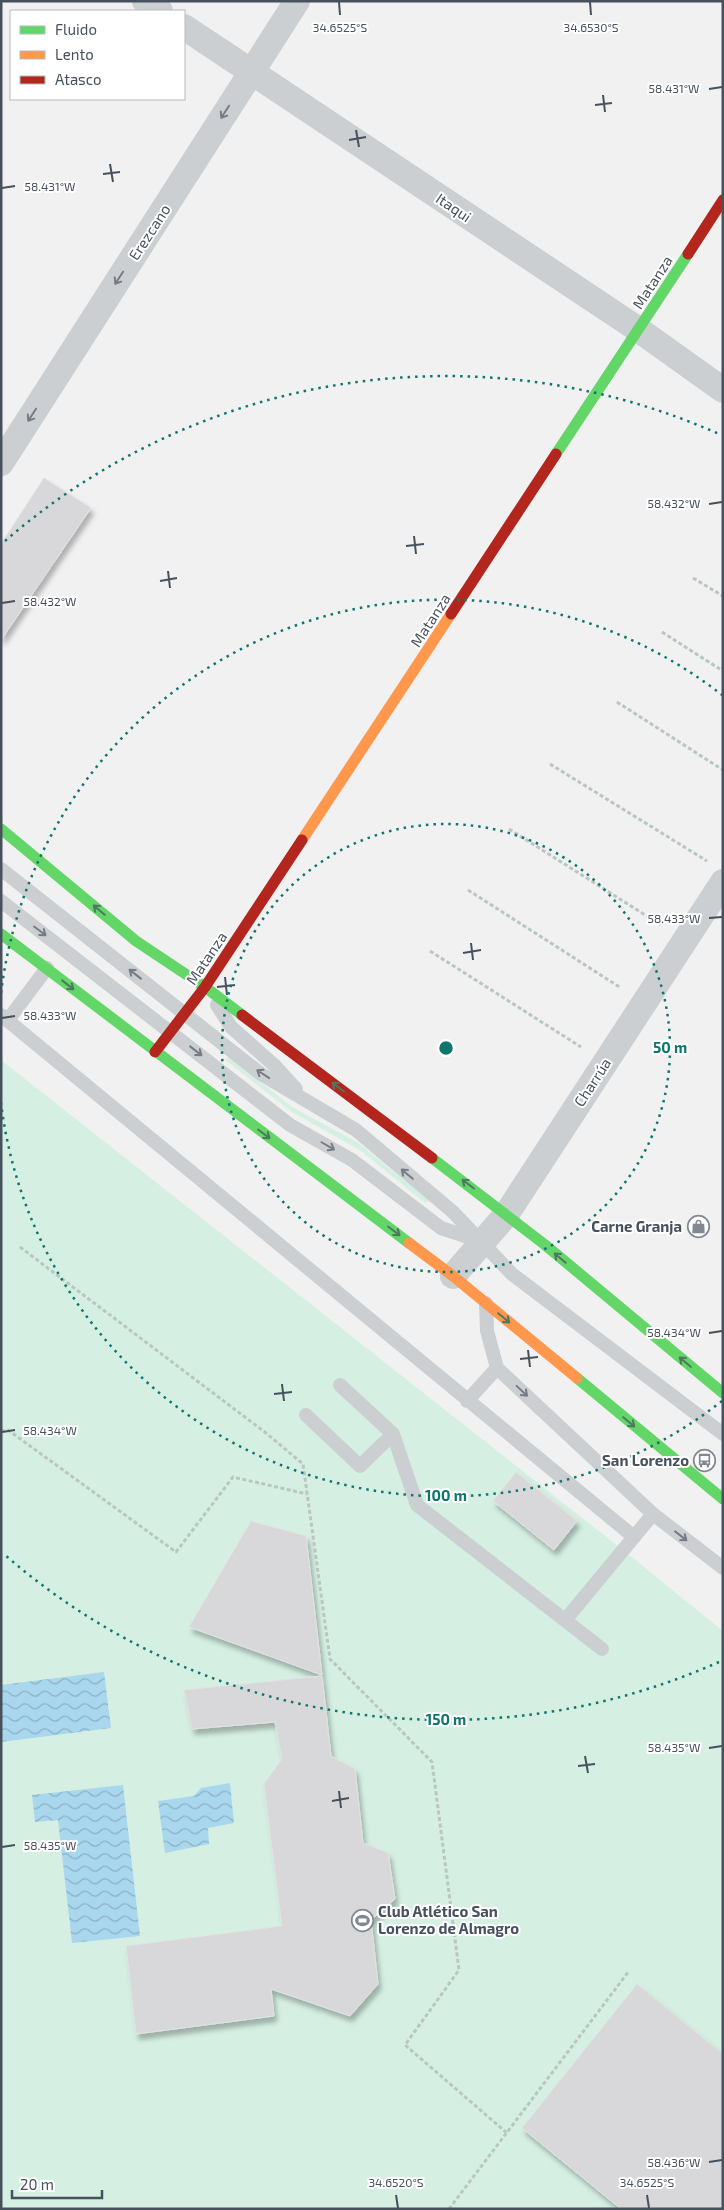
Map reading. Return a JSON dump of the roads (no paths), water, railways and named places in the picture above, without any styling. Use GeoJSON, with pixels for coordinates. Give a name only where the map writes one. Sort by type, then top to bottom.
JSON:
{"type":"FeatureCollection","features":[{"type":"Feature","properties":{"kind":"main road","name":"Matanza"},"geometry":{"type":"LineString","coordinates":[[155,1052],[205,987],[723,200]]}},
{"type":"Feature","properties":{"kind":"main road"},"geometry":{"type":"LineString","coordinates":[[1,829],[136,941],[205,987],[506,1215],[723,1393]]}},
{"type":"Feature","properties":{"kind":"main road"},"geometry":{"type":"LineString","coordinates":[[1,934],[453,1276],[723,1499]]}},
{"type":"Feature","properties":{"kind":"street"},"geometry":{"type":"LineString","coordinates":[[145,1],[158,10]]}},
{"type":"Feature","properties":{"kind":"street","name":"Erezcano"},"geometry":{"type":"LineString","coordinates":[[1,463],[251,71],[298,1]]}},
{"type":"Feature","properties":{"kind":"street","name":"Itaqui"},"geometry":{"type":"LineString","coordinates":[[185,27],[639,330],[723,390]]}},
{"type":"Feature","properties":{"kind":"street","name":"Charrúa"},"geometry":{"type":"LineString","coordinates":[[453,1276],[506,1215],[685,940],[719,874]]}},
{"type":"Feature","properties":{"kind":"lane"},"geometry":{"type":"LineString","coordinates":[[1,869],[262,1074],[356,1130],[453,1212],[512,1274],[723,1434]]}},
{"type":"Feature","properties":{"kind":"lane"},"geometry":{"type":"LineString","coordinates":[[1,901],[290,1125],[352,1160],[440,1228],[482,1242]]}},
{"type":"Feature","properties":{"kind":"lane"},"geometry":{"type":"LineString","coordinates":[[47,968],[5,1018],[634,1537]]}},
{"type":"Feature","properties":{"kind":"lane"},"geometry":{"type":"LineString","coordinates":[[205,987],[231,1027],[275,1066],[305,1099]]}},
{"type":"Feature","properties":{"kind":"lane"},"geometry":{"type":"LineString","coordinates":[[486,1302],[487,1331],[497,1368],[653,1514],[723,1568]]}},
{"type":"Feature","properties":{"kind":"lane"},"geometry":{"type":"LineString","coordinates":[[467,1401],[497,1368]]}},
{"type":"Feature","properties":{"kind":"lane"},"geometry":{"type":"LineString","coordinates":[[340,1385],[393,1434],[417,1505],[566,1619],[602,1649]]}},
{"type":"Feature","properties":{"kind":"lane"},"geometry":{"type":"LineString","coordinates":[[306,1415],[360,1466],[393,1434]]}},
{"type":"Feature","properties":{"kind":"lane"},"geometry":{"type":"LineString","coordinates":[[566,1619],[653,1514]]}},
{"type":"Feature","properties":{"kind":"water"},"geometry":{"type":"Polygon","coordinates":[[[104,1672],[111,1728],[1,1742],[1,1685],[104,1672]]]}},
{"type":"Feature","properties":{"kind":"water"},"geometry":{"type":"Polygon","coordinates":[[[230,1783],[234,1823],[208,1828],[209,1844],[165,1853],[158,1801],[194,1796],[201,1788],[230,1783]]]}},
{"type":"Feature","properties":{"kind":"water"},"geometry":{"type":"Polygon","coordinates":[[[123,1785],[140,1936],[72,1943],[58,1820],[35,1822],[32,1795],[123,1785]]]}},
{"type":"Feature","properties":{"kind":"place","name":"Carne Granja"},"geometry":{"type":"Point","coordinates":[698,1226]}},
{"type":"Feature","properties":{"kind":"place","name":"San Lorenzo"},"geometry":{"type":"Point","coordinates":[705,1460]}},
{"type":"Feature","properties":{"kind":"place","name":"Club Atlético San Lorenzo de Almagro"},"geometry":{"type":"Point","coordinates":[362,1920]}}]}
